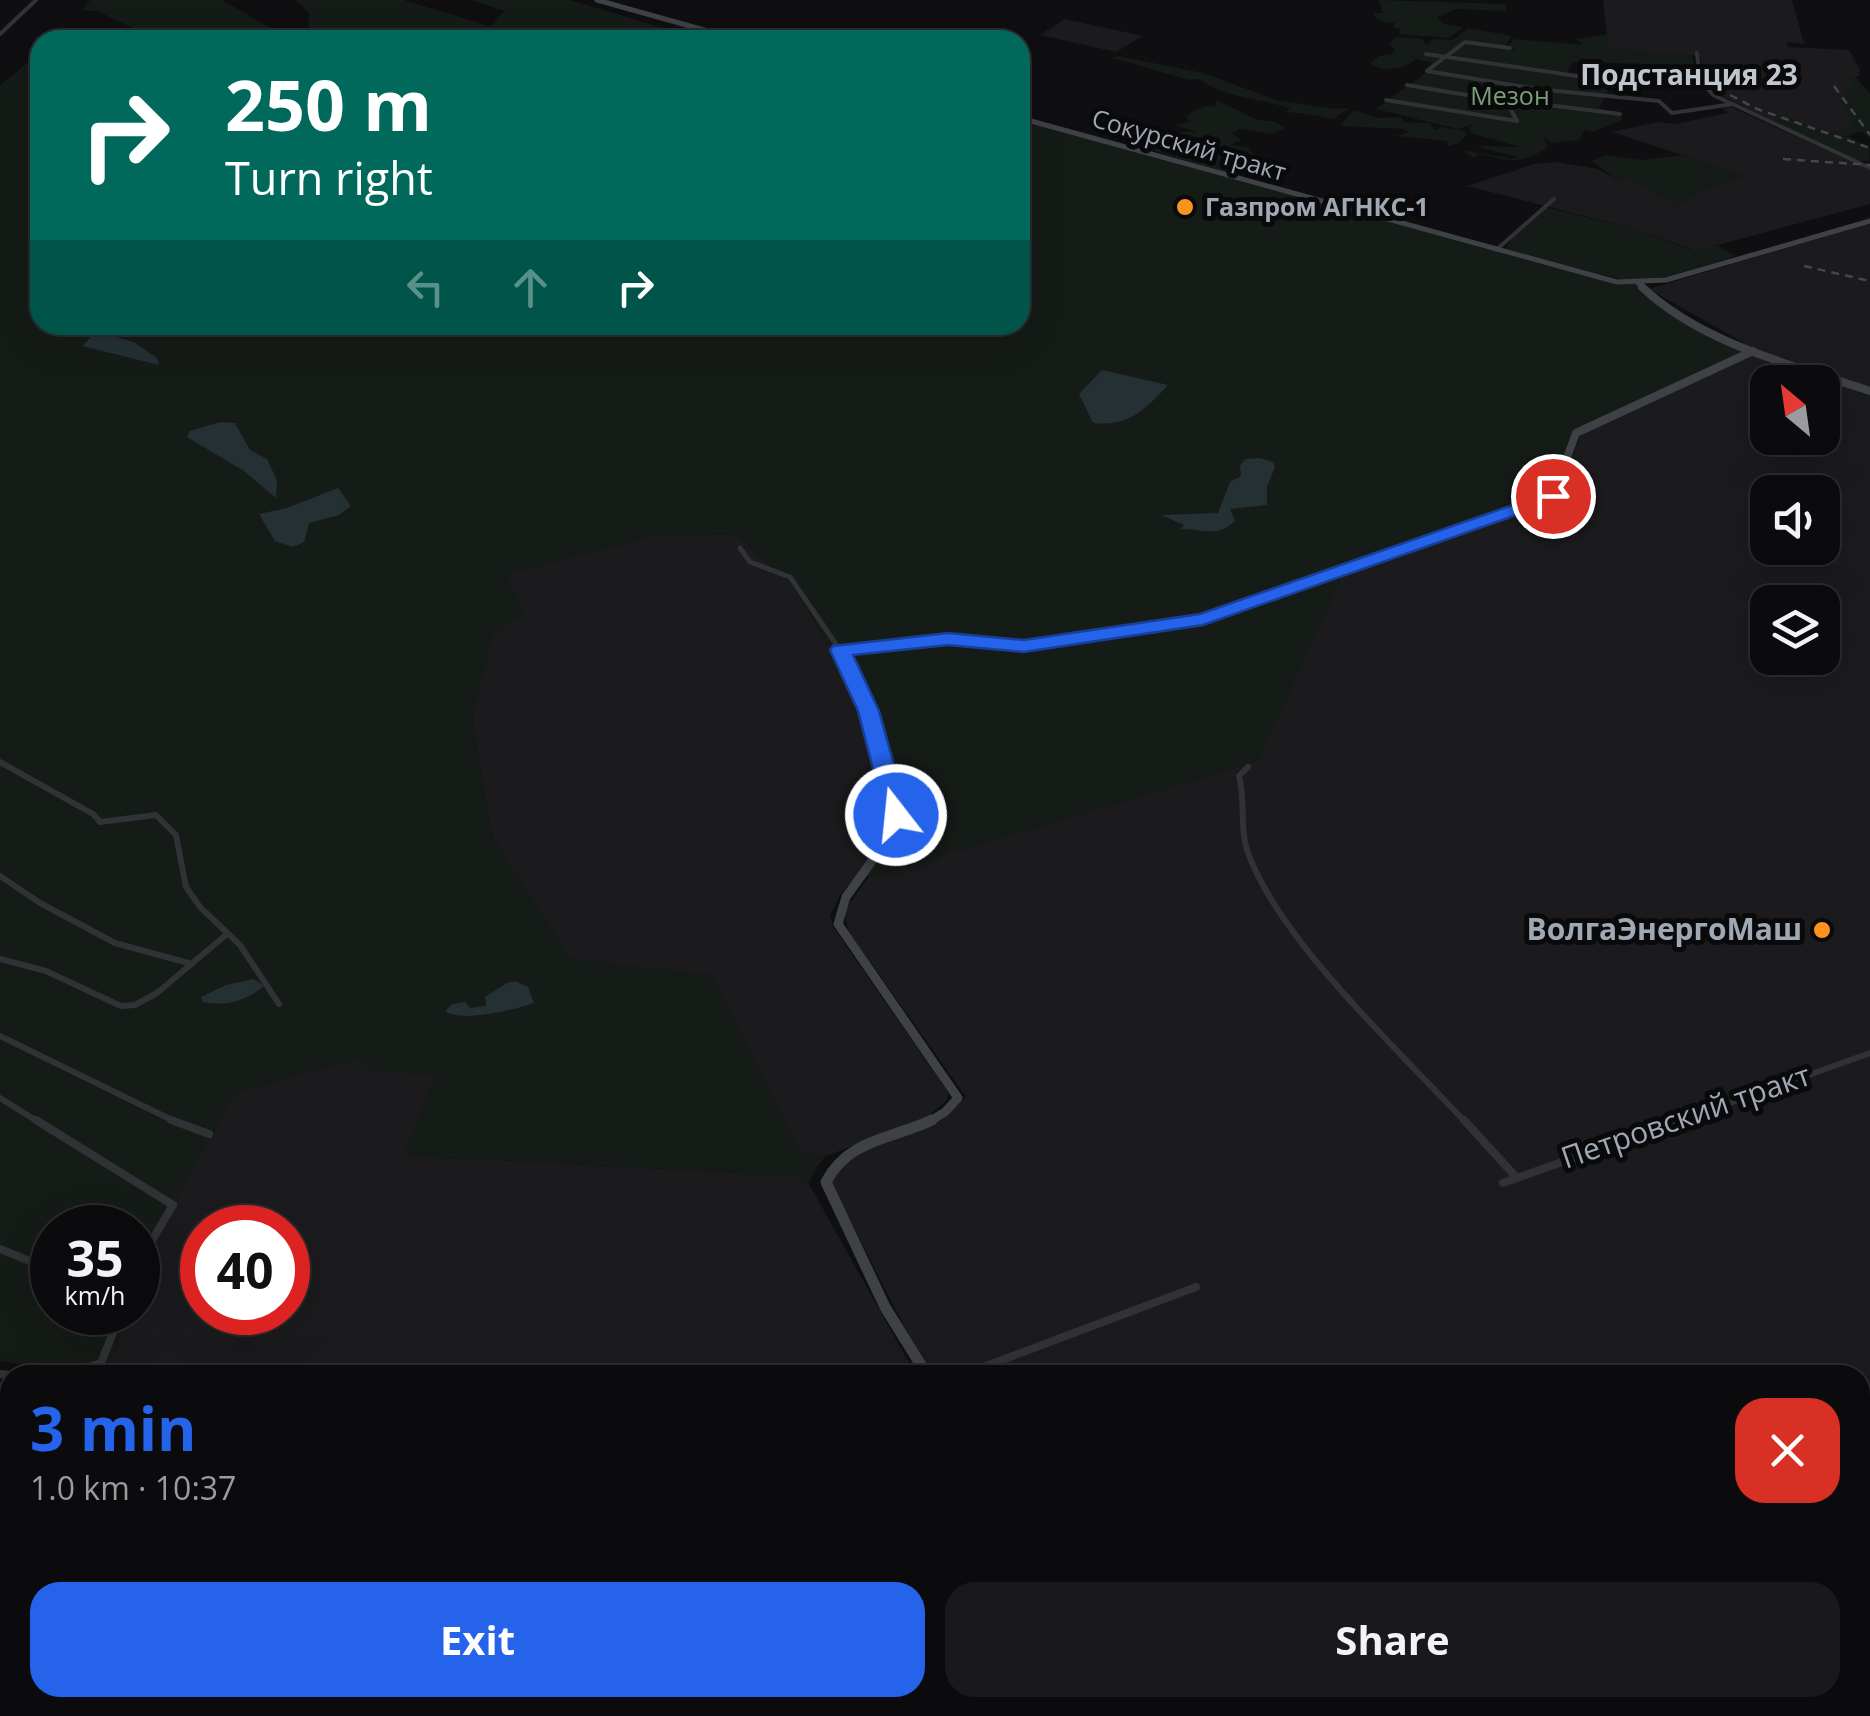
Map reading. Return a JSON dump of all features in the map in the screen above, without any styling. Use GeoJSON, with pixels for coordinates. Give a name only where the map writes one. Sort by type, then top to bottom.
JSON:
{"type":"FeatureCollection","features":[{"type":"Feature","properties":{"kind":"street"},"geometry":{"type":"LineString","coordinates":[[0,34],[36,0]]}},
{"type":"Feature","properties":{"kind":"street"},"geometry":{"type":"LineString","coordinates":[[597,0],[704,30]]}},
{"type":"Feature","properties":{"kind":"street"},"geometry":{"type":"LineString","coordinates":[[1510,48],[1465,42],[1427,70],[1537,89],[1659,101],[1672,113],[1732,104]]}},
{"type":"Feature","properties":{"kind":"street"},"geometry":{"type":"LineString","coordinates":[[1697,52],[1700,80],[1708,92],[1870,168]]}},
{"type":"Feature","properties":{"kind":"street"},"geometry":{"type":"LineString","coordinates":[[1426,54],[1619,82],[1650,83],[1655,76],[1700,80]]}},
{"type":"Feature","properties":{"kind":"street"},"geometry":{"type":"LineString","coordinates":[[1408,85],[1514,103],[1620,114]]}},
{"type":"Feature","properties":{"kind":"street"},"geometry":{"type":"LineString","coordinates":[[1524,102],[1522,98],[1537,89]]}},
{"type":"Feature","properties":{"kind":"street"},"geometry":{"type":"LineString","coordinates":[[1386,100],[1517,121],[1510,110],[1514,103]]}},
{"type":"Feature","properties":{"kind":"street","name":"Сокурский тракт"},"geometry":{"type":"LineString","coordinates":[[1030,121],[1495,251],[1597,278],[1638,283],[1688,274],[1870,221]]}},
{"type":"Feature","properties":{"kind":"street"},"geometry":{"type":"LineString","coordinates":[[1495,251],[1526,219],[1554,199]]}},
{"type":"Feature","properties":{"kind":"street"},"geometry":{"type":"LineString","coordinates":[[1638,283],[1680,313],[1753,352],[1870,391]]}},
{"type":"Feature","properties":{"kind":"street"},"geometry":{"type":"LineString","coordinates":[[840,650],[948,639],[1024,646],[1203,619],[1553,496],[1576,433],[1753,352]]}},
{"type":"Feature","properties":{"kind":"street"},"geometry":{"type":"LineString","coordinates":[[740,548],[750,562],[790,577],[840,650],[868,711],[898,826],[884,852],[841,903],[838,924],[958,1098],[938,1118],[843,1157],[829,1171],[826,1182],[885,1307],[921,1365]]}},
{"type":"Feature","properties":{"kind":"street"},"geometry":{"type":"LineString","coordinates":[[0,762],[93,814],[100,822],[156,816],[176,835],[186,887],[240,945],[279,1004]]}},
{"type":"Feature","properties":{"kind":"street"},"geometry":{"type":"LineString","coordinates":[[1248,767],[1239,776],[1245,799],[1241,826],[1248,854],[1284,919],[1324,970],[1516,1177]]}},
{"type":"Feature","properties":{"kind":"street"},"geometry":{"type":"LineString","coordinates":[[0,876],[40,903],[115,943],[192,964]]}},
{"type":"Feature","properties":{"kind":"street"},"geometry":{"type":"LineString","coordinates":[[0,958],[46,971],[121,1006],[135,1005],[157,993],[228,934]]}},
{"type":"Feature","properties":{"kind":"street"},"geometry":{"type":"LineString","coordinates":[[0,1036],[152,1113],[210,1134]]}},
{"type":"Feature","properties":{"kind":"street","name":"Петровский тракт"},"geometry":{"type":"LineString","coordinates":[[1503,1182],[1870,1054]]}},
{"type":"Feature","properties":{"kind":"street"},"geometry":{"type":"LineString","coordinates":[[0,1098],[173,1205],[160,1227]]}},
{"type":"Feature","properties":{"kind":"street"},"geometry":{"type":"LineString","coordinates":[[0,1249],[30,1261]]}},
{"type":"Feature","properties":{"kind":"street"},"geometry":{"type":"LineString","coordinates":[[988,1365],[1196,1286]]}},
{"type":"Feature","properties":{"kind":"street"},"geometry":{"type":"LineString","coordinates":[[92,1365],[101,1362],[112,1335]]}},
{"type":"Feature","properties":{"kind":"shaded area"},"geometry":{"type":"Polygon","coordinates":[[[1603,0],[1792,0],[1804,44],[1788,42],[1787,47],[1849,50],[1860,70],[1859,76],[1849,77],[1855,88],[1849,96],[1838,96],[1856,126],[1831,134],[1787,118],[1775,122],[1712,91],[1705,80],[1700,56],[1608,49],[1603,0]]]}},
{"type":"Feature","properties":{"kind":"shaded area"},"geometry":{"type":"Polygon","coordinates":[[[1065,19],[1143,36],[1116,52],[1040,35],[1065,19]]]}},
{"type":"Feature","properties":{"kind":"shaded area"},"geometry":{"type":"Polygon","coordinates":[[[1731,107],[1870,170],[1870,204],[1696,251],[1635,229],[1467,186],[1534,164],[1556,162],[1598,169],[1617,180],[1631,178],[1679,207],[1697,192],[1747,176],[1612,132],[1657,122],[1676,124],[1728,113],[1722,108],[1731,107]]]}},
{"type":"Feature","properties":{"kind":"shaded area"},"geometry":{"type":"Polygon","coordinates":[[[1870,223],[1870,389],[1840,379],[1840,365],[1799,365],[1758,351],[1649,289],[1870,223]]]}},
{"type":"Feature","properties":{"kind":"shaded area"},"geometry":{"type":"Polygon","coordinates":[[[93,335],[107,335],[134,342],[157,358],[159,365],[82,346],[93,335]]]}},
{"type":"Feature","properties":{"kind":"shaded area"},"geometry":{"type":"Polygon","coordinates":[[[1751,356],[1788,365],[1750,365],[1750,455],[1840,455],[1840,383],[1870,394],[1870,1365],[924,1365],[831,1183],[836,1169],[854,1156],[941,1120],[966,1097],[849,932],[844,911],[869,877],[1258,761],[1341,577],[1558,497],[1581,433],[1751,356]]]}},
{"type":"Feature","properties":{"kind":"shaded area"},"geometry":{"type":"Polygon","coordinates":[[[1102,370],[1168,385],[1135,415],[1116,422],[1093,423],[1079,394],[1102,370]]]}},
{"type":"Feature","properties":{"kind":"shaded area"},"geometry":{"type":"Polygon","coordinates":[[[220,422],[235,423],[250,450],[267,459],[277,480],[276,498],[244,471],[187,437],[190,431],[220,422]]]}},
{"type":"Feature","properties":{"kind":"shaded area"},"geometry":{"type":"Polygon","coordinates":[[[1245,459],[1273,462],[1275,467],[1267,487],[1267,505],[1230,509],[1235,521],[1216,531],[1181,529],[1184,525],[1161,515],[1218,513],[1230,482],[1241,476],[1240,466],[1245,459]]]}},
{"type":"Feature","properties":{"kind":"shaded area"},"geometry":{"type":"Polygon","coordinates":[[[338,488],[351,506],[339,515],[309,523],[304,542],[293,547],[275,541],[259,514],[287,508],[338,488]]]}},
{"type":"Feature","properties":{"kind":"shaded area"},"geometry":{"type":"Polygon","coordinates":[[[734,533],[791,583],[832,651],[863,714],[892,825],[882,844],[840,895],[830,916],[833,927],[948,1092],[947,1100],[928,1116],[827,1156],[800,1152],[712,976],[570,959],[492,837],[472,720],[505,574],[653,536],[734,533]]]}},
{"type":"Feature","properties":{"kind":"shaded area"},"geometry":{"type":"Polygon","coordinates":[[[254,979],[264,986],[243,999],[211,1003],[203,1002],[201,997],[226,985],[254,979]]]}},
{"type":"Feature","properties":{"kind":"shaded area"},"geometry":{"type":"Polygon","coordinates":[[[516,981],[528,987],[534,1003],[475,1016],[445,1011],[452,1004],[465,1002],[470,1008],[486,1006],[485,997],[516,981]]]}},
{"type":"Feature","properties":{"kind":"shaded area"},"geometry":{"type":"Polygon","coordinates":[[[359,1058],[370,1070],[436,1075],[404,1155],[797,1176],[809,1184],[910,1365],[50,1365],[93,1335],[160,1335],[160,1226],[234,1093],[359,1058]]]}},
{"type":"Feature","properties":{"kind":"green space"},"geometry":{"type":"Polygon","coordinates":[[[90,0],[222,0],[274,30],[134,30],[99,12],[82,10],[90,0]]]}},
{"type":"Feature","properties":{"kind":"green space"},"geometry":{"type":"Polygon","coordinates":[[[295,0],[403,0],[490,26],[504,11],[471,0],[570,0],[671,30],[306,30],[309,13],[295,0]]]}},
{"type":"Feature","properties":{"kind":"green space"},"geometry":{"type":"Polygon","coordinates":[[[1378,0],[1506,4],[1506,11],[1457,9],[1437,17],[1444,24],[1463,27],[1449,38],[1399,34],[1401,29],[1393,27],[1395,22],[1382,22],[1373,13],[1383,13],[1378,0]]]}},
{"type":"Feature","properties":{"kind":"green space","name":"Мезон"},"geometry":{"type":"Polygon","coordinates":[[[1468,28],[1512,36],[1505,46],[1498,47],[1516,51],[1509,45],[1515,39],[1583,45],[1575,39],[1609,34],[1608,49],[1692,55],[1694,65],[1572,62],[1567,75],[1612,83],[1599,108],[1621,114],[1622,120],[1593,132],[1584,130],[1580,140],[1553,143],[1543,137],[1548,147],[1530,157],[1508,160],[1479,154],[1474,158],[1463,150],[1512,159],[1518,157],[1474,146],[1520,147],[1471,133],[1473,124],[1458,129],[1376,109],[1430,70],[1432,63],[1416,59],[1405,66],[1387,69],[1370,64],[1379,56],[1392,54],[1395,49],[1389,43],[1396,37],[1422,39],[1426,45],[1433,39],[1453,40],[1468,28]]]}},
{"type":"Feature","properties":{"kind":"green space"},"geometry":{"type":"Polygon","coordinates":[[[1113,58],[1203,73],[1277,100],[1349,108],[1333,119],[1286,112],[1290,108],[1229,94],[1201,79],[1189,80],[1113,58]]]}},
{"type":"Feature","properties":{"kind":"green space"},"geometry":{"type":"Polygon","coordinates":[[[30,61],[30,335],[1030,335],[1030,121],[1589,276],[1638,283],[1680,313],[1753,351],[1576,433],[1553,496],[1338,575],[1341,577],[1259,761],[869,877],[863,876],[897,826],[878,749],[840,651],[832,651],[791,583],[734,533],[653,536],[506,574],[525,613],[493,634],[472,720],[492,837],[570,959],[712,976],[800,1152],[827,1156],[817,1166],[809,1184],[797,1176],[403,1155],[436,1076],[369,1070],[359,1058],[234,1093],[160,1230],[160,1205],[30,1205],[30,1335],[121,1335],[115,1356],[71,1365],[0,1361],[0,85],[30,61]]]}},
{"type":"Feature","properties":{"kind":"green space"},"geometry":{"type":"Polygon","coordinates":[[[1848,76],[1855,76],[1870,94],[1870,138],[1862,131],[1847,136],[1870,148],[1869,161],[1859,161],[1775,122],[1787,118],[1831,134],[1855,127],[1837,96],[1848,96],[1844,89],[1854,88],[1848,76]]]}},
{"type":"Feature","properties":{"kind":"green space"},"geometry":{"type":"Polygon","coordinates":[[[1217,100],[1257,120],[1274,121],[1285,128],[1273,134],[1240,129],[1232,133],[1241,140],[1230,145],[1252,148],[1248,151],[1261,155],[1244,169],[1224,173],[1107,135],[1130,140],[1148,136],[1155,143],[1162,136],[1176,138],[1170,141],[1178,144],[1202,144],[1196,141],[1215,138],[1176,136],[1175,132],[1197,132],[1174,125],[1190,122],[1186,117],[1189,114],[1215,106],[1217,100]]]}},
{"type":"Feature","properties":{"kind":"green space"},"geometry":{"type":"Polygon","coordinates":[[[1354,110],[1377,118],[1402,117],[1403,122],[1429,123],[1435,130],[1442,127],[1465,131],[1467,135],[1448,146],[1447,141],[1397,136],[1409,132],[1405,129],[1340,126],[1354,110]]]}},
{"type":"Feature","properties":{"kind":"green space"},"geometry":{"type":"Polygon","coordinates":[[[1606,155],[1641,160],[1684,155],[1748,176],[1697,192],[1679,207],[1631,178],[1617,180],[1592,161],[1606,155]]]}},
{"type":"Feature","properties":{"kind":"green space"},"geometry":{"type":"Polygon","coordinates":[[[1544,207],[1635,229],[1691,250],[1717,245],[1736,256],[1669,277],[1628,281],[1504,250],[1520,227],[1544,207]]]}},
{"type":"Feature","properties":{"kind":"railway"},"geometry":{"type":"LineString","coordinates":[[1834,86],[1870,135]]}},
{"type":"Feature","properties":{"kind":"railway"},"geometry":{"type":"LineString","coordinates":[[1730,95],[1757,109],[1870,148]]}},
{"type":"Feature","properties":{"kind":"railway"},"geometry":{"type":"LineString","coordinates":[[1783,159],[1870,165]]}},
{"type":"Feature","properties":{"kind":"railway"},"geometry":{"type":"LineString","coordinates":[[1804,266],[1870,281]]}},
{"type":"Feature","properties":{"kind":"place","name":"Газпром АГНКС-1"},"geometry":{"type":"Point","coordinates":[1185,207]}},
{"type":"Feature","properties":{"kind":"place","name":"ВолгаЭнергоМаш"},"geometry":{"type":"Point","coordinates":[1822,930]}},
{"type":"Feature","properties":{"kind":"district","name":"Подстанция 23"},"geometry":{"type":"Point","coordinates":[1689,75]}},
{"type":"Feature","properties":{"kind":"route"},"geometry":{"type":"LineString","coordinates":[[896,815],[868,711],[840,650],[948,639],[1024,646],[1203,619],[1553,496]]}}]}
